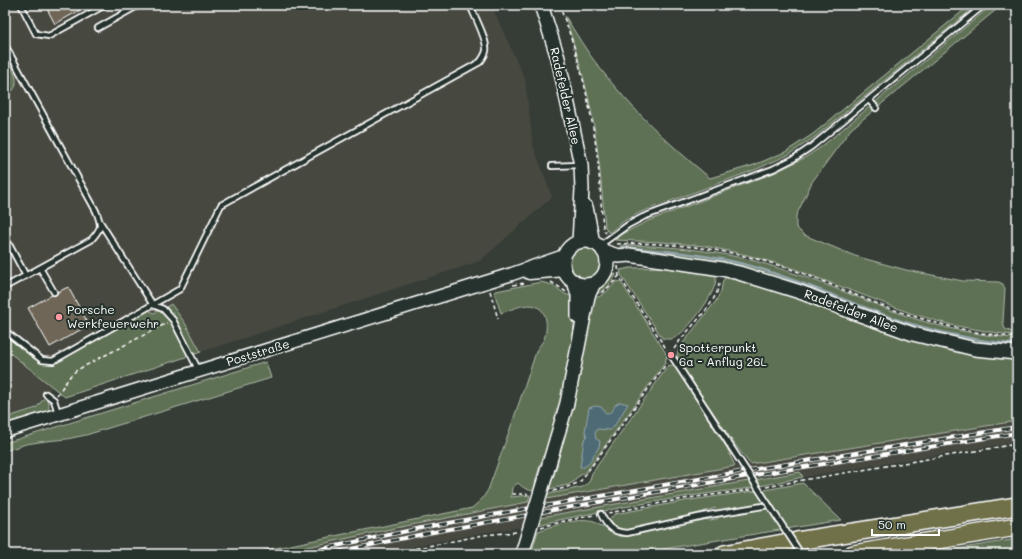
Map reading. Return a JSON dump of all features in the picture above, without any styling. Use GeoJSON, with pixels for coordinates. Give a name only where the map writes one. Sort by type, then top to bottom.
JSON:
{"type":"FeatureCollection","features":[{"type":"Feature","properties":{"kind":"highway"},"geometry":{"type":"LineString","coordinates":[[724,554],[796,546],[1017,506]]}},
{"type":"Feature","properties":{"kind":"highway"},"geometry":{"type":"LineString","coordinates":[[853,554],[1017,527]]}},
{"type":"Feature","properties":{"kind":"main road","name":"Radefelder Allee"},"geometry":{"type":"LineString","coordinates":[[540,5],[558,58],[581,165],[582,189]]}},
{"type":"Feature","properties":{"kind":"main road"},"geometry":{"type":"LineString","coordinates":[[579,242],[582,189]]}},
{"type":"Feature","properties":{"kind":"main road"},"geometry":{"type":"LineString","coordinates":[[582,189],[599,247],[607,261],[607,266],[600,279],[587,285],[580,284],[568,277],[563,264],[564,256],[573,245],[586,241],[599,247]]}},
{"type":"Feature","properties":{"kind":"main road","name":"Radefelder Allee"},"geometry":{"type":"LineString","coordinates":[[599,247],[618,256],[630,255],[686,263],[739,273],[800,292],[913,334],[975,349],[1017,353]]}},
{"type":"Feature","properties":{"kind":"main road","name":"Radefelder Allee"},"geometry":{"type":"LineString","coordinates":[[607,266],[631,263],[686,263]]}},
{"type":"Feature","properties":{"kind":"main road"},"geometry":{"type":"LineString","coordinates":[[574,281],[578,295],[577,346]]}},
{"type":"Feature","properties":{"kind":"main road"},"geometry":{"type":"LineString","coordinates":[[522,554],[567,403],[588,296],[594,283]]}},
{"type":"Feature","properties":{"kind":"street","name":"Poststraße"},"geometry":{"type":"LineString","coordinates":[[5,432],[487,282],[564,256]]}},
{"type":"Feature","properties":{"kind":"street","name":"Poststraße"},"geometry":{"type":"LineString","coordinates":[[512,274],[565,270]]}},
{"type":"Feature","properties":{"kind":"lane"},"geometry":{"type":"LineString","coordinates":[[21,5],[36,34],[49,36],[105,5]]}},
{"type":"Feature","properties":{"kind":"lane"},"geometry":{"type":"LineString","coordinates":[[98,28],[139,5]]}},
{"type":"Feature","properties":{"kind":"lane"},"geometry":{"type":"LineString","coordinates":[[5,331],[42,360],[53,361],[180,289],[221,205],[480,62],[487,49],[470,5]]}},
{"type":"Feature","properties":{"kind":"lane"},"geometry":{"type":"LineString","coordinates":[[599,247],[628,225],[643,217],[773,169],[811,147],[984,5]]}},
{"type":"Feature","properties":{"kind":"lane"},"geometry":{"type":"LineString","coordinates":[[5,45],[96,211],[100,222],[153,305],[163,309],[173,320],[199,371]]}},
{"type":"Feature","properties":{"kind":"lane"},"geometry":{"type":"LineString","coordinates":[[869,100],[876,108]]}},
{"type":"Feature","properties":{"kind":"lane"},"geometry":{"type":"LineString","coordinates":[[552,166],[581,165]]}},
{"type":"Feature","properties":{"kind":"lane"},"geometry":{"type":"LineString","coordinates":[[5,287],[91,240],[99,231],[100,222]]}},
{"type":"Feature","properties":{"kind":"lane"},"geometry":{"type":"LineString","coordinates":[[5,237],[26,276]]}},
{"type":"Feature","properties":{"kind":"lane"},"geometry":{"type":"LineString","coordinates":[[40,268],[54,292]]}},
{"type":"Feature","properties":{"kind":"lane"},"geometry":{"type":"LineString","coordinates":[[671,355],[796,546]]}},
{"type":"Feature","properties":{"kind":"lane"},"geometry":{"type":"LineString","coordinates":[[46,394],[54,400],[58,415]]}},
{"type":"Feature","properties":{"kind":"lane"},"geometry":{"type":"LineString","coordinates":[[601,514],[605,524],[613,530],[620,533],[627,533],[703,516],[769,504]]}},
{"type":"Feature","properties":{"kind":"path"},"geometry":{"type":"LineString","coordinates":[[559,5],[580,68],[591,119],[598,161],[603,227],[604,231],[617,244],[648,243],[705,248],[728,252],[793,270],[909,315],[951,326],[1003,336],[1017,337]]}},
{"type":"Feature","properties":{"kind":"path"},"geometry":{"type":"LineString","coordinates":[[547,492],[580,482],[667,364],[680,340],[711,304],[718,290],[722,269]]}},
{"type":"Feature","properties":{"kind":"path"},"geometry":{"type":"LineString","coordinates":[[598,295],[603,293],[619,276],[671,355]]}},
{"type":"Feature","properties":{"kind":"path"},"geometry":{"type":"LineString","coordinates":[[487,282],[498,319]]}},
{"type":"Feature","properties":{"kind":"path"},"geometry":{"type":"LineString","coordinates":[[54,400],[77,370],[173,320]]}},
{"type":"Feature","properties":{"kind":"path"},"geometry":{"type":"LineString","coordinates":[[763,488],[1017,444]]}},
{"type":"Feature","properties":{"kind":"path"},"geometry":{"type":"LineString","coordinates":[[536,529],[560,522],[625,509],[689,498],[756,489]]}},
{"type":"Feature","properties":{"kind":"path"},"geometry":{"type":"LineString","coordinates":[[512,494],[534,494]]}},
{"type":"Feature","properties":{"kind":"path"},"geometry":{"type":"LineString","coordinates":[[388,554],[484,535],[523,531]]}},
{"type":"Feature","properties":{"kind":"shaded area"},"geometry":{"type":"Polygon","coordinates":[[[5,5],[491,5],[525,79],[533,145],[552,197],[480,261],[201,352],[185,323],[171,304],[45,373],[5,341],[5,5]]]}},
{"type":"Feature","properties":{"kind":"shaded area"},"geometry":{"type":"Polygon","coordinates":[[[5,349],[52,387],[35,407],[5,417],[5,349]]]}},
{"type":"Feature","properties":{"kind":"shaded area"},"geometry":{"type":"Polygon","coordinates":[[[1017,421],[1017,442],[803,477],[751,488],[689,496],[624,507],[538,525],[486,532],[376,554],[246,554],[529,498],[546,499],[735,466],[1017,421]]]}},
{"type":"Feature","properties":{"kind":"green space"},"geometry":{"type":"Polygon","coordinates":[[[970,5],[977,5],[815,137],[788,155],[757,169],[641,212],[624,221],[609,233],[605,227],[599,160],[593,120],[580,67],[565,16],[594,61],[624,97],[680,153],[710,178],[754,165],[785,152],[813,134],[970,5]]]}},
{"type":"Feature","properties":{"kind":"green space"},"geometry":{"type":"Polygon","coordinates":[[[992,5],[1002,5],[851,129],[812,182],[796,216],[796,227],[804,235],[855,256],[906,270],[963,281],[999,282],[1003,284],[1005,289],[1003,322],[1005,329],[1017,333],[1017,335],[951,325],[910,313],[789,267],[747,255],[705,246],[615,240],[626,232],[648,221],[774,173],[806,157],[821,147],[992,5]]]}},
{"type":"Feature","properties":{"kind":"green space"},"geometry":{"type":"Polygon","coordinates":[[[5,55],[14,71],[16,82],[15,87],[11,92],[5,95],[5,55]]]}},
{"type":"Feature","properties":{"kind":"green space"},"geometry":{"type":"Polygon","coordinates":[[[623,245],[706,251],[767,264],[832,287],[892,311],[947,328],[1017,338],[1017,349],[1002,348],[936,336],[809,290],[619,252],[620,247],[623,245]]]}},
{"type":"Feature","properties":{"kind":"green space"},"geometry":{"type":"Polygon","coordinates":[[[582,246],[588,246],[597,251],[601,257],[601,269],[597,275],[588,280],[582,280],[573,275],[568,266],[568,260],[573,251],[582,246]]]}},
{"type":"Feature","properties":{"kind":"green space"},"geometry":{"type":"Polygon","coordinates":[[[666,267],[714,273],[716,276],[715,285],[707,302],[680,334],[670,339],[662,338],[621,275],[620,270],[630,268],[666,267]]]}},
{"type":"Feature","properties":{"kind":"green space"},"geometry":{"type":"Polygon","coordinates":[[[613,273],[616,275],[612,282],[600,293],[592,295],[598,287],[613,273]]]}},
{"type":"Feature","properties":{"kind":"green space"},"geometry":{"type":"Polygon","coordinates":[[[728,276],[1017,358],[1017,421],[750,464],[736,446],[679,362],[678,357],[679,348],[716,301],[721,291],[723,280],[728,276]]]}},
{"type":"Feature","properties":{"kind":"green space"},"geometry":{"type":"Polygon","coordinates":[[[617,281],[621,282],[667,355],[665,363],[586,472],[568,485],[549,489],[558,463],[556,463],[592,298],[596,298],[603,294],[617,281]]]}},
{"type":"Feature","properties":{"kind":"green space"},"geometry":{"type":"Polygon","coordinates":[[[541,282],[553,285],[565,294],[574,297],[574,330],[570,362],[560,406],[544,463],[541,462],[534,491],[525,488],[518,483],[512,488],[511,497],[530,495],[528,502],[275,554],[246,554],[472,508],[482,499],[488,490],[536,352],[546,333],[546,320],[543,312],[539,308],[529,305],[517,307],[501,313],[494,292],[541,282]]]}},
{"type":"Feature","properties":{"kind":"green space"},"geometry":{"type":"Polygon","coordinates":[[[171,304],[185,323],[201,352],[65,397],[5,349],[5,334],[36,360],[46,363],[54,362],[62,359],[149,310],[154,313],[171,304]]]}},
{"type":"Feature","properties":{"kind":"green space"},"geometry":{"type":"Polygon","coordinates":[[[266,362],[271,378],[86,435],[26,444],[5,451],[5,443],[266,362]]]}},
{"type":"Feature","properties":{"kind":"green space"},"geometry":{"type":"Polygon","coordinates":[[[670,365],[675,367],[727,448],[735,466],[546,499],[548,494],[583,487],[589,482],[592,473],[670,365]]]}},
{"type":"Feature","properties":{"kind":"green space"},"geometry":{"type":"Polygon","coordinates":[[[45,397],[49,406],[45,414],[5,426],[5,418],[36,408],[45,397]]]}},
{"type":"Feature","properties":{"kind":"green space"},"geometry":{"type":"Polygon","coordinates":[[[800,472],[803,477],[751,488],[689,496],[624,507],[538,525],[541,517],[800,472]]]}},
{"type":"Feature","properties":{"kind":"green space"},"geometry":{"type":"Polygon","coordinates":[[[803,483],[841,520],[633,554],[531,554],[538,531],[573,521],[595,522],[617,534],[631,535],[704,518],[709,520],[717,519],[719,516],[718,511],[715,508],[703,512],[703,514],[630,531],[620,530],[612,526],[610,520],[615,514],[690,500],[803,483]]]}},
{"type":"Feature","properties":{"kind":"green space"},"geometry":{"type":"Polygon","coordinates":[[[1017,539],[1017,554],[926,554],[1017,539]]]}},
{"type":"Feature","properties":{"kind":"green space"},"geometry":{"type":"Polygon","coordinates":[[[492,549],[499,554],[468,554],[492,549]]]}},
{"type":"Feature","properties":{"kind":"water"},"geometry":{"type":"Polygon","coordinates":[[[620,402],[628,404],[613,428],[610,430],[597,429],[595,433],[596,439],[600,441],[599,447],[588,464],[584,467],[580,467],[584,440],[587,437],[585,431],[589,408],[595,406],[601,407],[606,413],[608,413],[612,411],[615,405],[620,402]]]}},
{"type":"Feature","properties":{"kind":"building"},"geometry":{"type":"Polygon","coordinates":[[[45,5],[89,5],[55,24],[45,5]]]}},
{"type":"Feature","properties":{"kind":"building","name":"Porsche Werkfeuerwehr"},"geometry":{"type":"Polygon","coordinates":[[[68,287],[89,325],[50,347],[28,308],[52,295],[56,295],[58,292],[68,287]]]}},
{"type":"Feature","properties":{"kind":"waterway"},"geometry":{"type":"LineString","coordinates":[[623,247],[693,254],[744,264],[907,323],[944,333],[975,339],[1017,344]]}},
{"type":"Feature","properties":{"kind":"railway"},"geometry":{"type":"LineString","coordinates":[[544,506],[750,470],[1017,427]]}},
{"type":"Feature","properties":{"kind":"railway"},"geometry":{"type":"LineString","coordinates":[[542,512],[754,475],[1017,433]]}},
{"type":"Feature","properties":{"kind":"railway"},"geometry":{"type":"LineString","coordinates":[[298,554],[426,527],[530,508]]}},
{"type":"Feature","properties":{"kind":"railway"},"geometry":{"type":"LineString","coordinates":[[328,554],[428,533],[528,515]]}},
{"type":"Feature","properties":{"kind":"place","name":"Porsche Werkfeuerwehr"},"geometry":{"type":"Point","coordinates":[59,317]}},
{"type":"Feature","properties":{"kind":"place","name":"Spotterpunkt 6a - Anflug 26L"},"geometry":{"type":"Point","coordinates":[671,355]}}]}
